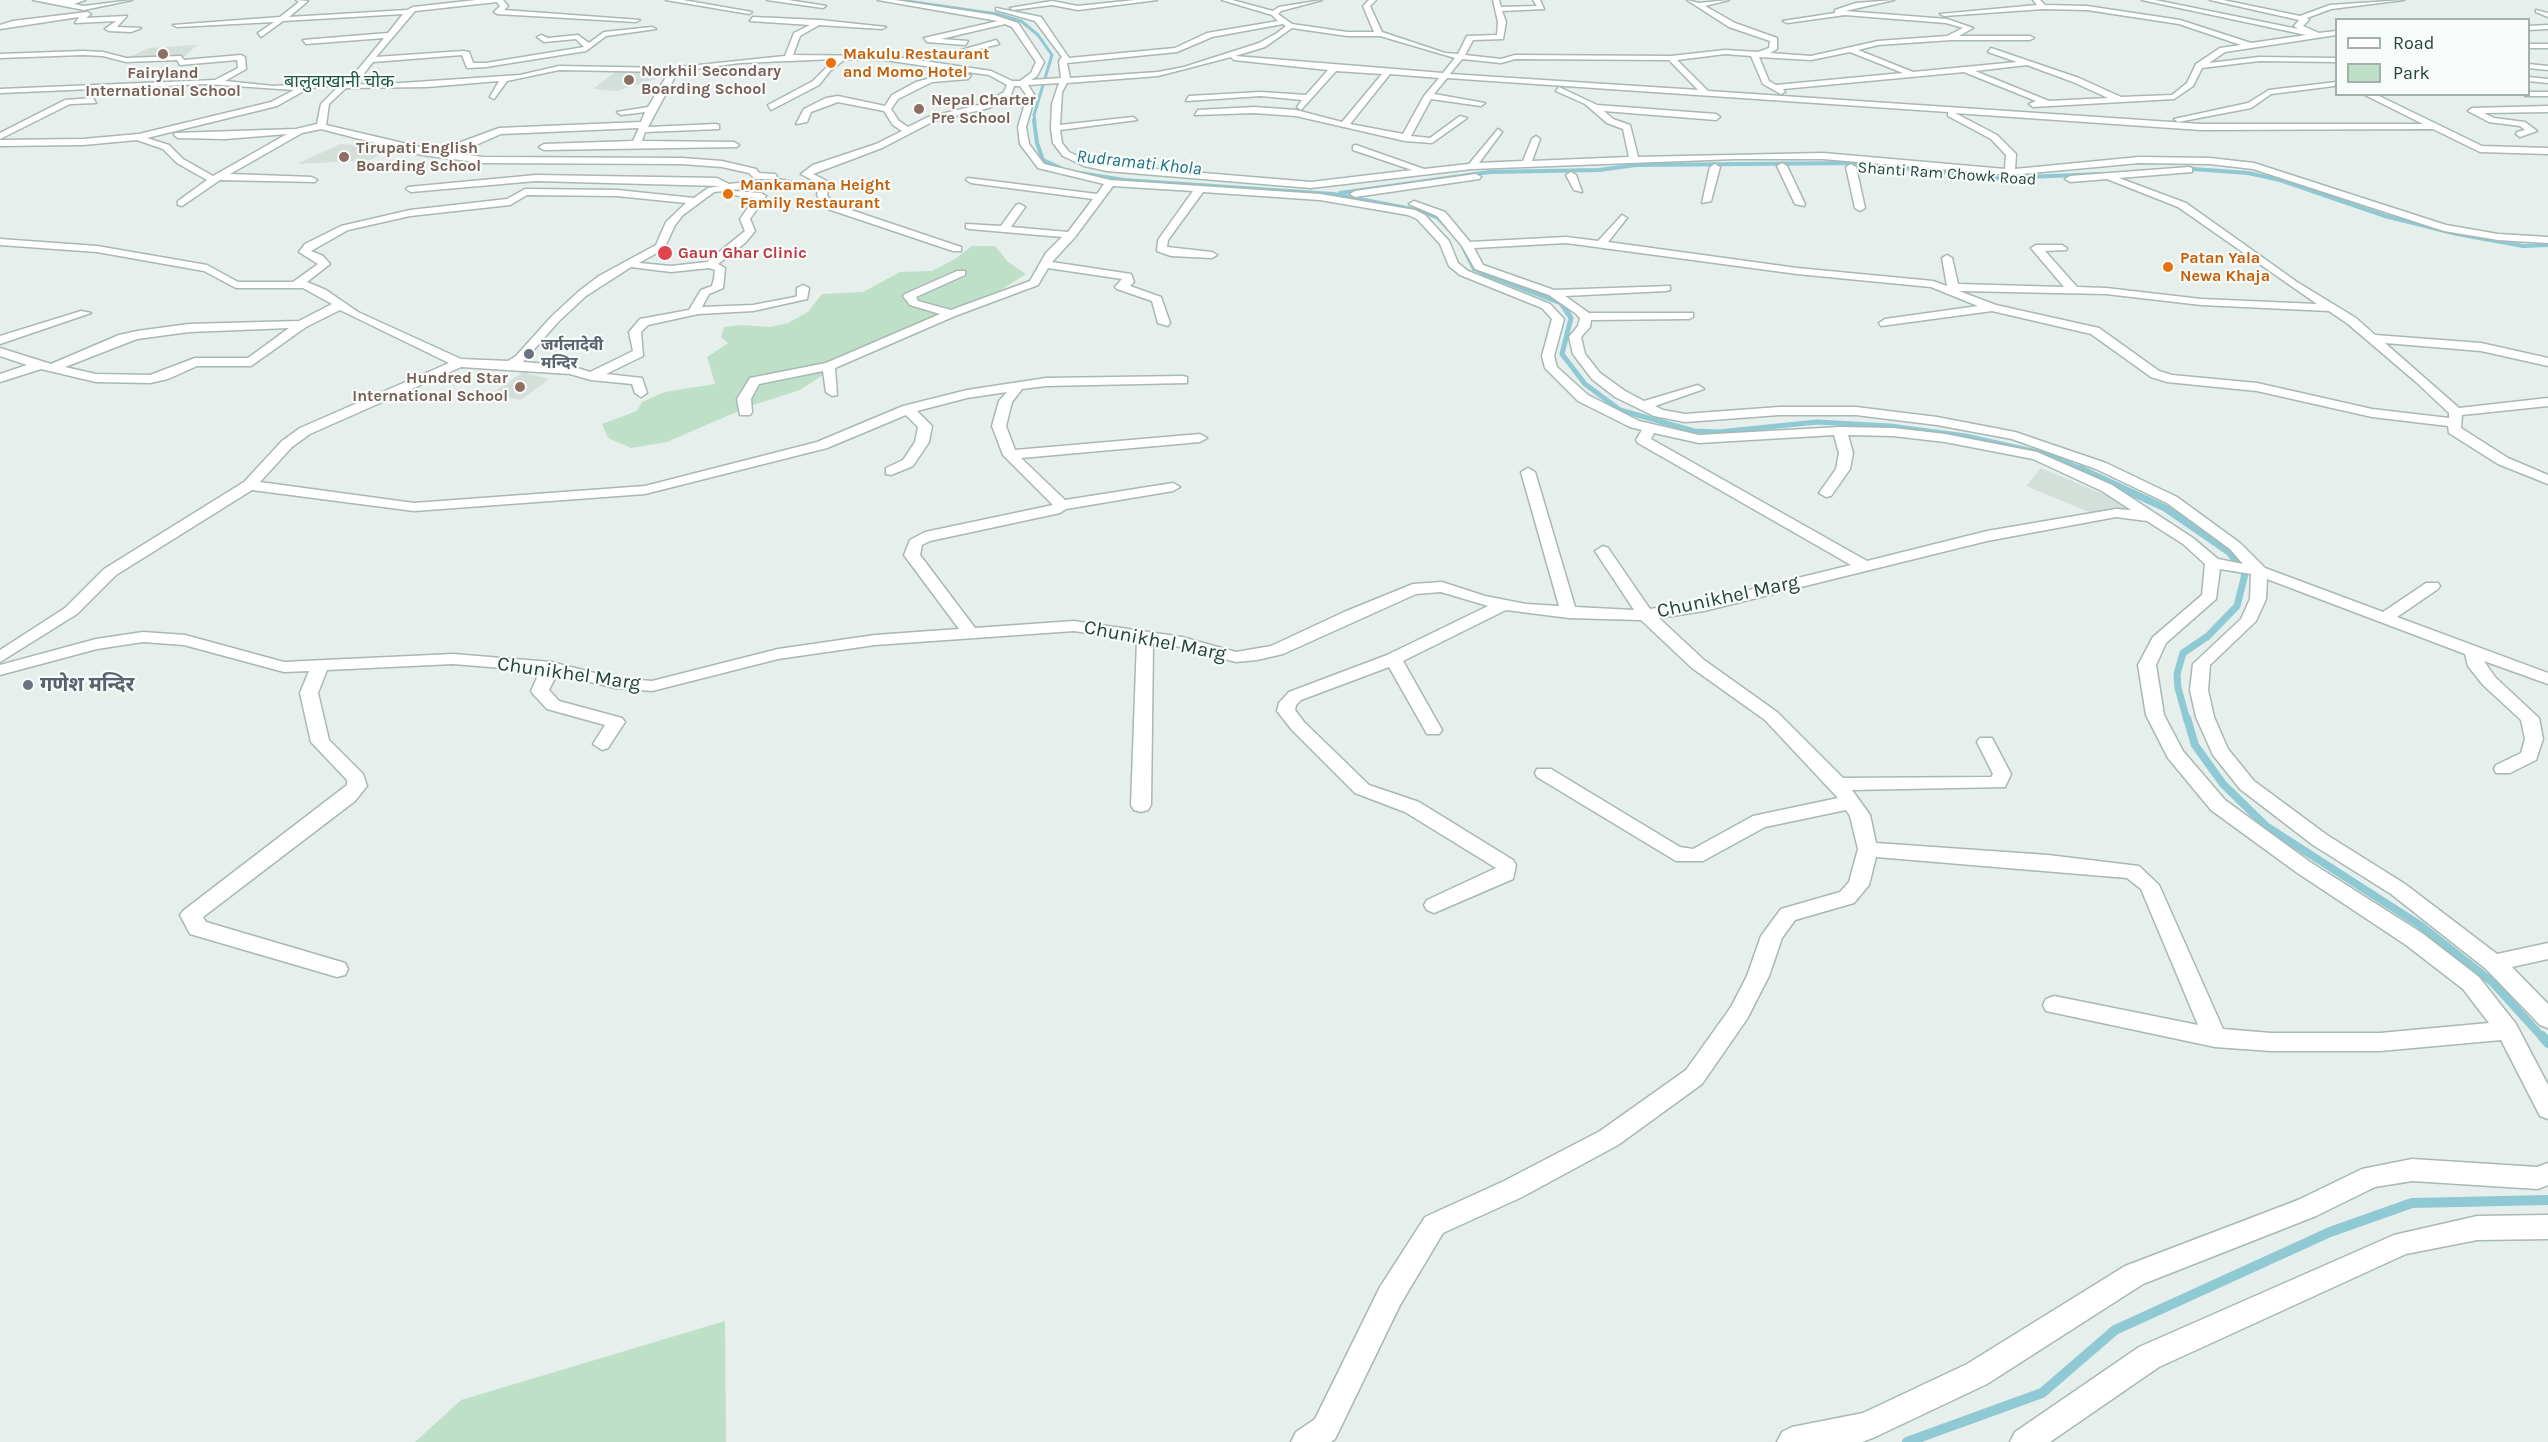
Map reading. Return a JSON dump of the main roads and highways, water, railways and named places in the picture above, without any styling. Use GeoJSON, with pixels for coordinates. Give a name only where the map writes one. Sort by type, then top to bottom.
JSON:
{"type":"FeatureCollection","features":[{"type":"Feature","properties":{"kind":"waterway","name":"Rudramati Khola"},"geometry":{"type":"LineString","coordinates":[[900,0],[997,14],[1021,21],[1038,35],[1052,55],[1034,115],[1035,121]]}},
{"type":"Feature","properties":{"kind":"waterway","name":"Rudramati Khola"},"geometry":{"type":"LineString","coordinates":[[1034,120],[1037,143],[1043,160],[1067,171],[1124,180],[1333,194],[1417,210],[1437,217],[1450,230]]}},
{"type":"Feature","properties":{"kind":"waterway"},"geometry":{"type":"LineString","coordinates":[[1340,193],[1490,172],[1599,170],[1636,165],[1854,163],[2000,178],[2102,174]]}},
{"type":"Feature","properties":{"kind":"waterway"},"geometry":{"type":"LineString","coordinates":[[2180,168],[2248,173],[2280,180],[2385,216],[2457,234],[2523,246],[2548,245]]}},
{"type":"Feature","properties":{"kind":"waterway"},"geometry":{"type":"LineString","coordinates":[[1460,241],[1474,269],[1487,275]]}},
{"type":"Feature","properties":{"kind":"waterway"},"geometry":{"type":"LineString","coordinates":[[1483,273],[1561,303],[1571,318],[1562,354],[1585,384],[1620,410],[1694,431],[1718,432],[1817,422],[1890,426],[1966,436],[2046,454],[2084,470]]}},
{"type":"Feature","properties":{"kind":"waterway"},"geometry":{"type":"LineString","coordinates":[[2081,469],[2165,508],[2229,552],[2245,574],[2237,606],[2208,636],[2183,653],[2177,674],[2178,688],[2187,720]]}},
{"type":"Feature","properties":{"kind":"waterway"},"geometry":{"type":"LineString","coordinates":[[2187,718],[2195,745],[2223,784],[2266,826],[2420,925],[2492,982],[2543,1038]]}},
{"type":"Feature","properties":{"kind":"waterway"},"geometry":{"type":"LineString","coordinates":[[2542,1036],[2548,1043]]}},
{"type":"Feature","properties":{"kind":"waterway"},"geometry":{"type":"LineString","coordinates":[[1907,1442],[2042,1393],[2115,1330],[2330,1232],[2412,1203],[2548,1200]]}},
{"type":"Feature","properties":{"kind":"place","name":"Fairyland International School"},"geometry":{"type":"Point","coordinates":[163,54]}},
{"type":"Feature","properties":{"kind":"place","name":"Makulu Restaurant and Momo Hotel"},"geometry":{"type":"Point","coordinates":[831,63]}},
{"type":"Feature","properties":{"kind":"place","name":"Norkhil Secondary Boarding School"},"geometry":{"type":"Point","coordinates":[629,80]}},
{"type":"Feature","properties":{"kind":"place","name":"Nepal Charter Pre School"},"geometry":{"type":"Point","coordinates":[919,109]}},
{"type":"Feature","properties":{"kind":"place","name":"Tirupati English Boarding School"},"geometry":{"type":"Point","coordinates":[344,157]}},
{"type":"Feature","properties":{"kind":"place","name":"Mankamana Height Family Restaurant"},"geometry":{"type":"Point","coordinates":[728,194]}},
{"type":"Feature","properties":{"kind":"place","name":"Gaun Ghar Clinic"},"geometry":{"type":"Point","coordinates":[665,253]}},
{"type":"Feature","properties":{"kind":"place","name":"Patan Yala Newa Khaja"},"geometry":{"type":"Point","coordinates":[2168,267]}},
{"type":"Feature","properties":{"kind":"place","name":"जर्गलादेवी मन्दिर"},"geometry":{"type":"Point","coordinates":[529,354]}},
{"type":"Feature","properties":{"kind":"place","name":"Hundred Star International School"},"geometry":{"type":"Point","coordinates":[520,387]}},
{"type":"Feature","properties":{"kind":"place","name":"गणेश मन्दिर"},"geometry":{"type":"Point","coordinates":[28,685]}},
{"type":"Feature","properties":{"kind":"district","name":"बालुवाखानी चोक"},"geometry":{"type":"Point","coordinates":[339,82]}}]}
